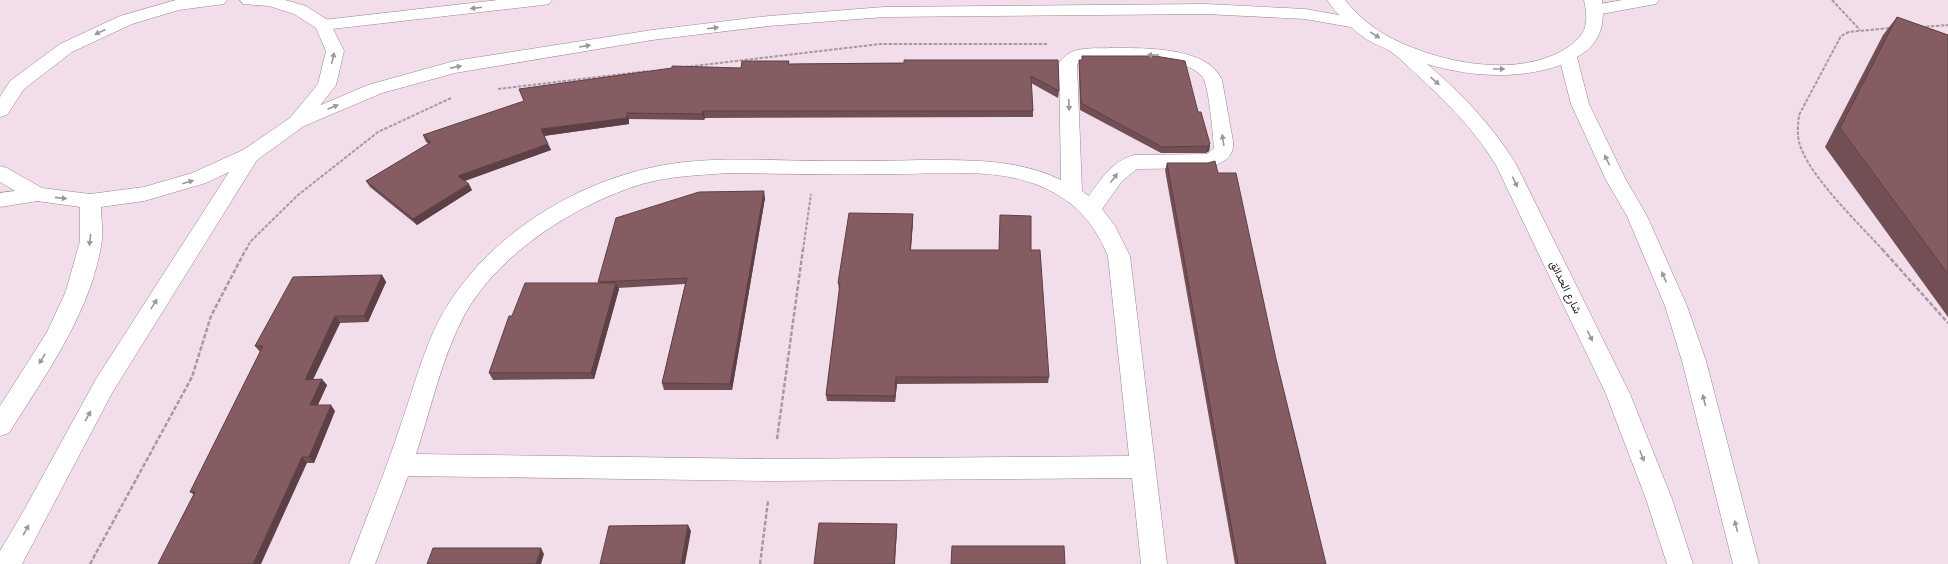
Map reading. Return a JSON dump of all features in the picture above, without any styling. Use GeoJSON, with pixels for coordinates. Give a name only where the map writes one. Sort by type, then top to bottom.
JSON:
{"type":"FeatureCollection","features":[{"type":"Feature","properties":{"kind":"street"},"geometry":{"type":"LineString","coordinates":[[126,20],[153,0]]}},
{"type":"Feature","properties":{"kind":"street"},"geometry":{"type":"LineString","coordinates":[[0,97],[66,48],[126,20],[177,5],[218,0]]}},
{"type":"Feature","properties":{"kind":"street"},"geometry":{"type":"LineString","coordinates":[[248,0],[270,0],[300,10],[322,24],[335,52],[327,85],[297,122]]}},
{"type":"Feature","properties":{"kind":"street"},"geometry":{"type":"LineString","coordinates":[[322,24],[543,0]]}},
{"type":"Feature","properties":{"kind":"street"},"geometry":{"type":"LineString","coordinates":[[1336,0],[1356,23],[1395,46],[1422,57],[1452,65],[1484,69],[1516,69],[1544,65],[1568,56],[1588,38],[1595,24],[1594,5],[1650,0]]}},
{"type":"Feature","properties":{"kind":"street"},"geometry":{"type":"LineString","coordinates":[[0,200],[37,195],[90,201],[144,194],[200,178],[250,155],[297,122],[375,89],[454,67],[652,35],[769,21],[884,12],[1210,9],[1306,14],[1356,23]]}},
{"type":"Feature","properties":{"kind":"street","name":"شارع الحدائق"},"geometry":{"type":"LineString","coordinates":[[1395,46],[1455,99],[1475,119],[1493,141],[1506,164],[1618,394],[1659,499],[1680,564]]}},
{"type":"Feature","properties":{"kind":"street"},"geometry":{"type":"LineString","coordinates":[[1072,194],[1068,63],[1071,60],[1081,55],[1163,55],[1205,69],[1213,78],[1224,148],[1222,154],[1216,159],[1207,161],[1134,162],[1124,166],[1091,209]]}},
{"type":"Feature","properties":{"kind":"street"},"geometry":{"type":"LineString","coordinates":[[1568,56],[1580,104],[1616,180],[1643,229],[1676,306],[1694,361],[1746,564]]}},
{"type":"Feature","properties":{"kind":"street"},"geometry":{"type":"LineString","coordinates":[[0,111],[17,85]]}},
{"type":"Feature","properties":{"kind":"street"},"geometry":{"type":"LineString","coordinates":[[7,564],[104,386],[179,264],[216,212],[250,155]]}},
{"type":"Feature","properties":{"kind":"street"},"geometry":{"type":"LineString","coordinates":[[362,564],[400,465],[438,350],[456,310],[482,274],[516,242],[554,215],[596,194],[640,178],[684,169],[729,166],[815,168],[974,167],[1009,170],[1042,179],[1072,194],[1091,209],[1108,231],[1119,256],[1154,564]]}},
{"type":"Feature","properties":{"kind":"street"},"geometry":{"type":"LineString","coordinates":[[0,173],[37,195]]}},
{"type":"Feature","properties":{"kind":"street"},"geometry":{"type":"LineString","coordinates":[[0,426],[57,334],[81,284],[91,239],[90,201]]}},
{"type":"Feature","properties":{"kind":"street"},"geometry":{"type":"LineString","coordinates":[[400,465],[772,470],[1142,467]]}},
{"type":"Feature","properties":{"kind":"path"},"geometry":{"type":"LineString","coordinates":[[1832,0],[1860,30]]}},
{"type":"Feature","properties":{"kind":"path"},"geometry":{"type":"LineString","coordinates":[[1916,27],[1948,25]]}},
{"type":"Feature","properties":{"kind":"path"},"geometry":{"type":"LineString","coordinates":[[1892,28],[1860,30],[1849,32],[1841,36],[1799,115],[1796,130],[1799,146],[1808,163],[1821,181],[1948,323]]}},
{"type":"Feature","properties":{"kind":"path"},"geometry":{"type":"LineString","coordinates":[[677,68],[880,44]]}},
{"type":"Feature","properties":{"kind":"path"},"geometry":{"type":"LineString","coordinates":[[490,90],[654,71]]}},
{"type":"Feature","properties":{"kind":"path"},"geometry":{"type":"LineString","coordinates":[[90,564],[192,377],[211,316],[250,242],[298,195],[378,132],[452,97]]}},
{"type":"Feature","properties":{"kind":"path"},"geometry":{"type":"LineString","coordinates":[[760,564],[815,168]]}},
{"type":"Feature","properties":{"kind":"building"},"geometry":{"type":"Polygon","coordinates":[[[1897,17],[1948,35],[1948,274],[1840,128],[1897,17]]]}},
{"type":"Feature","properties":{"kind":"building"},"geometry":{"type":"Polygon","coordinates":[[[1082,56],[1155,56],[1185,61],[1198,112],[1201,112],[1210,144],[1208,146],[1162,147],[1081,103],[1079,60],[1082,60],[1082,56]]]}},
{"type":"Feature","properties":{"kind":"building"},"geometry":{"type":"Polygon","coordinates":[[[904,60],[1058,60],[1059,91],[1031,76],[1033,111],[703,111],[702,114],[627,113],[627,118],[541,129],[548,144],[458,176],[469,184],[413,219],[366,181],[431,142],[423,135],[524,101],[519,89],[672,68],[672,66],[741,68],[742,61],[789,61],[788,64],[904,63],[904,60]]]}},
{"type":"Feature","properties":{"kind":"building"},"geometry":{"type":"Polygon","coordinates":[[[1215,161],[1218,173],[1236,173],[1276,359],[1326,564],[1238,564],[1167,163],[1208,163],[1215,161]]]}},
{"type":"Feature","properties":{"kind":"building"},"geometry":{"type":"Polygon","coordinates":[[[764,191],[730,384],[662,383],[687,278],[598,282],[616,218],[699,192],[764,191]]]}},
{"type":"Feature","properties":{"kind":"building"},"geometry":{"type":"Polygon","coordinates":[[[849,213],[913,214],[910,250],[999,250],[1000,215],[1031,216],[1031,250],[1040,250],[1049,377],[896,377],[895,396],[826,395],[840,284],[838,283],[849,213]]]}},
{"type":"Feature","properties":{"kind":"building"},"geometry":{"type":"Polygon","coordinates":[[[382,275],[364,316],[335,316],[305,380],[322,379],[310,405],[331,405],[309,457],[302,457],[253,564],[158,564],[195,492],[190,492],[263,346],[255,346],[293,277],[382,275]]]}},
{"type":"Feature","properties":{"kind":"building"},"geometry":{"type":"Polygon","coordinates":[[[525,283],[616,283],[591,373],[489,373],[509,316],[512,316],[525,283]]]}},
{"type":"Feature","properties":{"kind":"building"},"geometry":{"type":"Polygon","coordinates":[[[819,523],[897,524],[894,564],[814,564],[819,523]]]}},
{"type":"Feature","properties":{"kind":"building"},"geometry":{"type":"Polygon","coordinates":[[[688,525],[681,564],[600,564],[609,526],[688,525]]]}},
{"type":"Feature","properties":{"kind":"building"},"geometry":{"type":"Polygon","coordinates":[[[952,546],[1064,546],[1065,564],[951,564],[952,546]]]}},
{"type":"Feature","properties":{"kind":"building"},"geometry":{"type":"Polygon","coordinates":[[[433,548],[541,548],[536,564],[427,564],[433,548]]]}}]}
